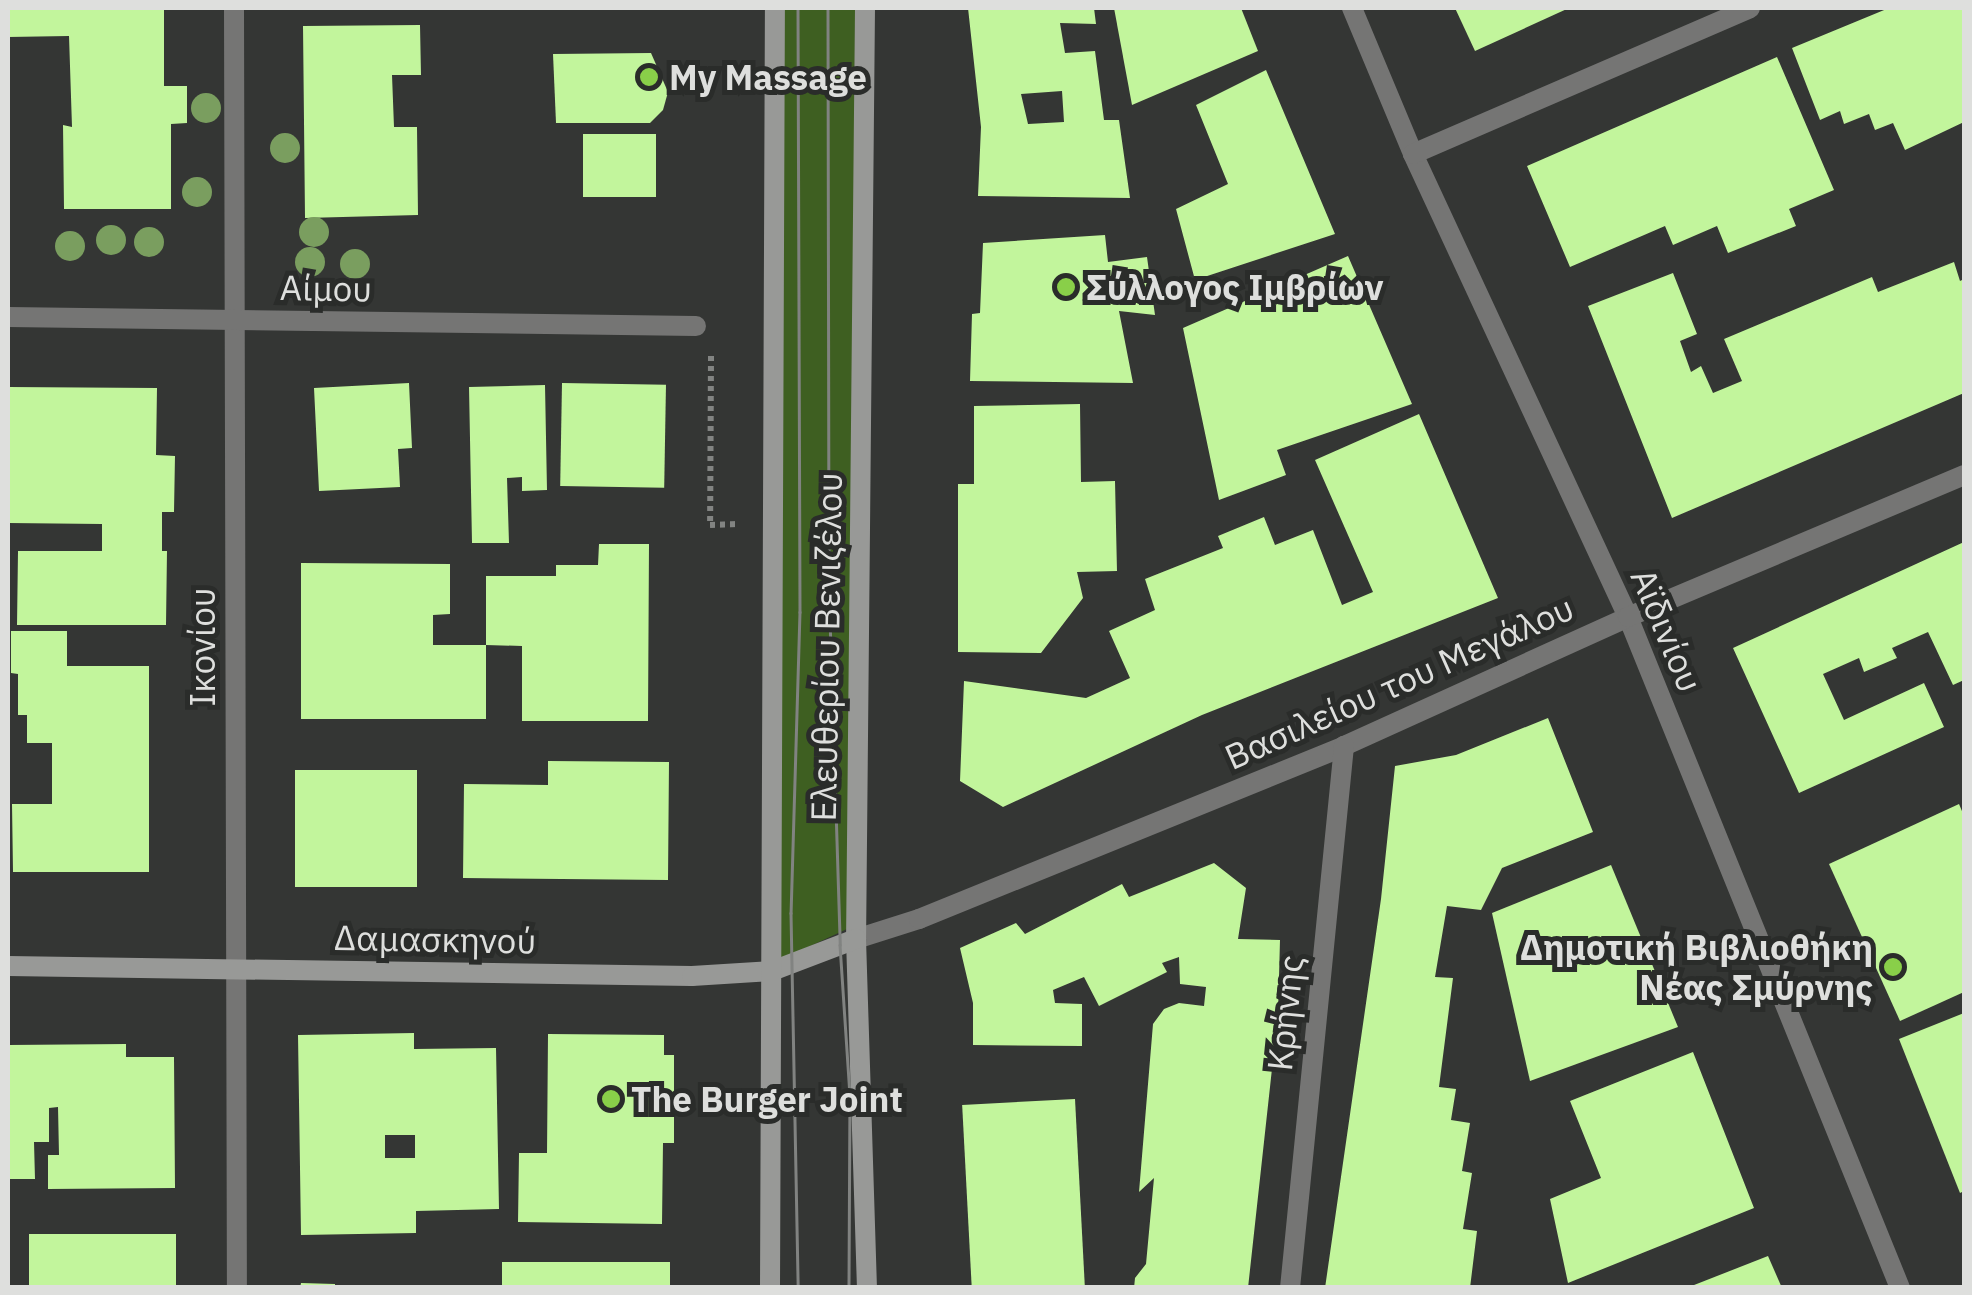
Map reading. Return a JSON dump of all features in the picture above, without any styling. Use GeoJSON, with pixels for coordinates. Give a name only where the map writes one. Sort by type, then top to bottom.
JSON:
{"type":"FeatureCollection","features":[{"type":"Feature","properties":{"kind":"main road","name":"Ελευθερίου Βενιζέλου"},"geometry":{"type":"LineString","coordinates":[[770,1288],[775,8]]}},
{"type":"Feature","properties":{"kind":"main road","name":"Ελευθερίου Βενιζέλου"},"geometry":{"type":"LineString","coordinates":[[866,8],[856,939],[867,1288]]}},
{"type":"Feature","properties":{"kind":"main road","name":"Δαμασκηνού"},"geometry":{"type":"LineString","coordinates":[[8,966],[692,976],[772,971],[856,939]]}},
{"type":"Feature","properties":{"kind":"street","name":"Ικονίου"},"geometry":{"type":"LineString","coordinates":[[234,8],[237,1288]]}},
{"type":"Feature","properties":{"kind":"street","name":"Αϊδινίου"},"geometry":{"type":"LineString","coordinates":[[1352,8],[1413,154],[1628,617],[1900,1288]]}},
{"type":"Feature","properties":{"kind":"street"},"geometry":{"type":"LineString","coordinates":[[1413,154],[1750,8]]}},
{"type":"Feature","properties":{"kind":"street","name":"Αίμου"},"geometry":{"type":"LineString","coordinates":[[8,317],[696,326]]}},
{"type":"Feature","properties":{"kind":"street","name":"Βασιλείου του Μεγάλου"},"geometry":{"type":"LineString","coordinates":[[856,939],[920,919],[1344,746],[1628,617],[1964,475]]}},
{"type":"Feature","properties":{"kind":"street","name":"Κρήνης"},"geometry":{"type":"LineString","coordinates":[[1290,1288],[1344,746]]}},
{"type":"Feature","properties":{"kind":"path"},"geometry":{"type":"LineString","coordinates":[[696,326],[711,324],[710,525],[773,524]]}},
{"type":"Feature","properties":{"kind":"green space"},"geometry":{"type":"Polygon","coordinates":[[[783,8],[855,8],[854,586],[847,929],[780,960],[783,8]]]}},
{"type":"Feature","properties":{"kind":"building"},"geometry":{"type":"Polygon","coordinates":[[[8,8],[164,8],[164,86],[187,86],[187,123],[171,124],[171,209],[64,209],[63,125],[72,127],[69,36],[8,37],[8,8]]]}},
{"type":"Feature","properties":{"kind":"building"},"geometry":{"type":"Polygon","coordinates":[[[968,8],[1094,8],[1096,24],[1060,23],[1065,53],[1095,51],[1104,120],[1119,120],[1130,198],[978,196],[981,127],[968,8]],[[1062,91],[1021,94],[1028,124],[1064,122],[1062,91]]]}},
{"type":"Feature","properties":{"kind":"building"},"geometry":{"type":"Polygon","coordinates":[[[1114,8],[1241,8],[1258,51],[1132,105],[1114,8]]]}},
{"type":"Feature","properties":{"kind":"building"},"geometry":{"type":"Polygon","coordinates":[[[1455,8],[1569,8],[1475,51],[1455,8]]]}},
{"type":"Feature","properties":{"kind":"building"},"geometry":{"type":"Polygon","coordinates":[[[1889,8],[1964,8],[1964,122],[1905,150],[1893,123],[1875,130],[1869,114],[1844,124],[1840,111],[1820,120],[1792,48],[1889,8]]]}},
{"type":"Feature","properties":{"kind":"building"},"geometry":{"type":"Polygon","coordinates":[[[420,25],[421,75],[392,75],[394,127],[417,127],[418,215],[305,218],[303,26],[420,25]]]}},
{"type":"Feature","properties":{"kind":"building"},"geometry":{"type":"Polygon","coordinates":[[[651,53],[668,92],[663,110],[650,123],[556,123],[553,54],[651,53]]]}},
{"type":"Feature","properties":{"kind":"building"},"geometry":{"type":"Polygon","coordinates":[[[1777,57],[1834,190],[1789,209],[1796,226],[1728,253],[1717,226],[1673,245],[1665,226],[1570,267],[1527,166],[1777,57]]]}},
{"type":"Feature","properties":{"kind":"building"},"geometry":{"type":"Polygon","coordinates":[[[1266,70],[1335,234],[1195,280],[1176,209],[1228,184],[1196,105],[1266,70]]]}},
{"type":"Feature","properties":{"kind":"building"},"geometry":{"type":"Polygon","coordinates":[[[583,134],[656,134],[656,197],[583,197],[583,134]]]}},
{"type":"Feature","properties":{"kind":"building"},"geometry":{"type":"Polygon","coordinates":[[[1105,235],[1108,262],[1147,257],[1155,315],[1119,311],[1133,383],[970,381],[972,314],[980,313],[983,243],[1105,235]]]}},
{"type":"Feature","properties":{"kind":"building"},"geometry":{"type":"Polygon","coordinates":[[[1348,256],[1412,404],[1277,450],[1286,475],[1219,500],[1183,328],[1348,256]]]}},
{"type":"Feature","properties":{"kind":"building"},"geometry":{"type":"Polygon","coordinates":[[[1954,262],[1960,281],[1964,279],[1964,393],[1672,518],[1588,306],[1673,273],[1697,334],[1680,341],[1691,372],[1701,366],[1713,393],[1742,381],[1724,339],[1872,277],[1878,292],[1954,262]]]}},
{"type":"Feature","properties":{"kind":"building"},"geometry":{"type":"Polygon","coordinates":[[[409,383],[412,448],[398,449],[400,487],[319,491],[314,388],[409,383]]]}},
{"type":"Feature","properties":{"kind":"building"},"geometry":{"type":"Polygon","coordinates":[[[562,383],[666,385],[664,488],[560,486],[562,383]]]}},
{"type":"Feature","properties":{"kind":"building"},"geometry":{"type":"Polygon","coordinates":[[[545,385],[547,490],[522,491],[522,477],[507,478],[509,543],[472,543],[469,387],[545,385]]]}},
{"type":"Feature","properties":{"kind":"building"},"geometry":{"type":"Polygon","coordinates":[[[8,387],[157,388],[156,455],[175,456],[174,512],[162,512],[162,551],[167,551],[166,625],[17,625],[18,551],[102,551],[102,524],[8,523],[8,387]]]}},
{"type":"Feature","properties":{"kind":"building"},"geometry":{"type":"Polygon","coordinates":[[[1080,404],[1081,482],[1115,481],[1117,571],[1077,572],[1083,598],[1041,653],[958,652],[958,484],[974,484],[974,406],[1080,404]]]}},
{"type":"Feature","properties":{"kind":"building"},"geometry":{"type":"Polygon","coordinates":[[[1419,414],[1498,598],[1202,715],[1003,807],[960,781],[964,681],[1086,698],[1130,678],[1109,631],[1155,610],[1145,579],[1223,548],[1218,536],[1264,517],[1275,545],[1313,530],[1342,605],[1373,592],[1315,460],[1419,414]]]}},
{"type":"Feature","properties":{"kind":"building"},"geometry":{"type":"Polygon","coordinates":[[[1964,542],[1964,680],[1953,685],[1928,632],[1892,648],[1897,658],[1864,672],[1859,658],[1823,674],[1844,720],[1924,683],[1944,727],[1799,793],[1733,648],[1964,542]]]}},
{"type":"Feature","properties":{"kind":"building"},"geometry":{"type":"Polygon","coordinates":[[[599,544],[649,544],[648,721],[522,721],[522,646],[486,645],[486,576],[556,576],[556,565],[598,565],[599,544]]]}},
{"type":"Feature","properties":{"kind":"building"},"geometry":{"type":"Polygon","coordinates":[[[301,563],[450,564],[450,614],[433,615],[433,645],[486,645],[486,719],[301,719],[301,563]]]}},
{"type":"Feature","properties":{"kind":"building"},"geometry":{"type":"Polygon","coordinates":[[[11,631],[67,631],[67,666],[149,666],[149,872],[13,872],[12,804],[52,804],[52,743],[27,743],[27,715],[18,715],[18,674],[11,673],[11,631]]]}},
{"type":"Feature","properties":{"kind":"building"},"geometry":{"type":"Polygon","coordinates":[[[1548,718],[1593,832],[1502,868],[1481,910],[1447,906],[1435,977],[1453,978],[1439,1087],[1456,1089],[1451,1120],[1470,1123],[1462,1171],[1472,1173],[1463,1229],[1477,1231],[1470,1288],[1325,1288],[1381,899],[1395,766],[1456,755],[1548,718]]]}},
{"type":"Feature","properties":{"kind":"building"},"geometry":{"type":"Polygon","coordinates":[[[548,761],[669,762],[668,880],[463,878],[464,784],[548,785],[548,761]]]}},
{"type":"Feature","properties":{"kind":"building"},"geometry":{"type":"Polygon","coordinates":[[[295,770],[417,770],[417,887],[295,887],[295,770]]]}},
{"type":"Feature","properties":{"kind":"building"},"geometry":{"type":"Polygon","coordinates":[[[1959,804],[1964,816],[1964,992],[1900,1021],[1829,864],[1959,804]]]}},
{"type":"Feature","properties":{"kind":"building"},"geometry":{"type":"Polygon","coordinates":[[[1214,863],[1246,888],[1238,939],[1280,940],[1278,1014],[1248,1288],[1134,1288],[1135,1278],[1146,1264],[1154,1178],[1139,1192],[1153,1024],[1164,1009],[1179,1003],[1204,1006],[1206,987],[1180,984],[1179,957],[1162,963],[1167,972],[1099,1006],[1084,977],[1053,990],[1055,1003],[1082,1004],[1082,1046],[973,1045],[973,1003],[960,948],[1016,923],[1025,934],[1122,884],[1129,897],[1214,863]]]}},
{"type":"Feature","properties":{"kind":"building"},"geometry":{"type":"Polygon","coordinates":[[[1611,865],[1678,1027],[1530,1081],[1492,913],[1611,865]]]}},
{"type":"Feature","properties":{"kind":"building"},"geometry":{"type":"Polygon","coordinates":[[[1964,1013],[1964,1191],[1960,1193],[1899,1039],[1964,1013]]]}},
{"type":"Feature","properties":{"kind":"building"},"geometry":{"type":"Polygon","coordinates":[[[414,1033],[414,1049],[496,1048],[499,1209],[416,1211],[416,1233],[301,1235],[298,1035],[414,1033]],[[385,1135],[385,1158],[415,1158],[415,1135],[385,1135]]]}},
{"type":"Feature","properties":{"kind":"building"},"geometry":{"type":"Polygon","coordinates":[[[548,1034],[664,1035],[664,1055],[674,1055],[674,1143],[663,1143],[662,1224],[518,1222],[519,1153],[547,1153],[548,1034]]]}},
{"type":"Feature","properties":{"kind":"building"},"geometry":{"type":"Polygon","coordinates":[[[126,1044],[126,1057],[174,1057],[175,1188],[48,1189],[48,1155],[59,1155],[58,1107],[49,1108],[49,1142],[34,1142],[35,1179],[8,1179],[8,1045],[126,1044]]]}},
{"type":"Feature","properties":{"kind":"building"},"geometry":{"type":"Polygon","coordinates":[[[1693,1052],[1754,1208],[1568,1283],[1550,1199],[1601,1178],[1570,1101],[1693,1052]]]}},
{"type":"Feature","properties":{"kind":"building"},"geometry":{"type":"Polygon","coordinates":[[[1075,1099],[1085,1288],[972,1288],[962,1105],[1075,1099]]]}},
{"type":"Feature","properties":{"kind":"building"},"geometry":{"type":"Polygon","coordinates":[[[29,1234],[176,1234],[176,1288],[29,1288],[29,1234]]]}},
{"type":"Feature","properties":{"kind":"building"},"geometry":{"type":"Polygon","coordinates":[[[1768,1256],[1782,1288],[1689,1288],[1689,1287],[1768,1256]]]}},
{"type":"Feature","properties":{"kind":"building"},"geometry":{"type":"Polygon","coordinates":[[[502,1262],[670,1262],[670,1288],[502,1288],[502,1262]]]}},
{"type":"Feature","properties":{"kind":"building"},"geometry":{"type":"Polygon","coordinates":[[[301,1283],[335,1284],[335,1288],[300,1288],[301,1283]]]}},
{"type":"Feature","properties":{"kind":"tram line"},"geometry":{"type":"LineString","coordinates":[[798,8],[800,612],[791,913],[798,1288]]}},
{"type":"Feature","properties":{"kind":"tram line"},"geometry":{"type":"LineString","coordinates":[[828,8],[829,586],[840,945],[850,1094],[849,1288]]}},
{"type":"Feature","properties":{"kind":"place","name":"My Massage"},"geometry":{"type":"Point","coordinates":[649,77]}},
{"type":"Feature","properties":{"kind":"place","name":"Σύλλογος Ιμβρίων"},"geometry":{"type":"Point","coordinates":[1066,287]}},
{"type":"Feature","properties":{"kind":"place","name":"Δημοτική Βιβλιοθήκη Νέας Σμύρνης"},"geometry":{"type":"Point","coordinates":[1893,967]}},
{"type":"Feature","properties":{"kind":"place","name":"The Burger Joint"},"geometry":{"type":"Point","coordinates":[611,1099]}}]}
